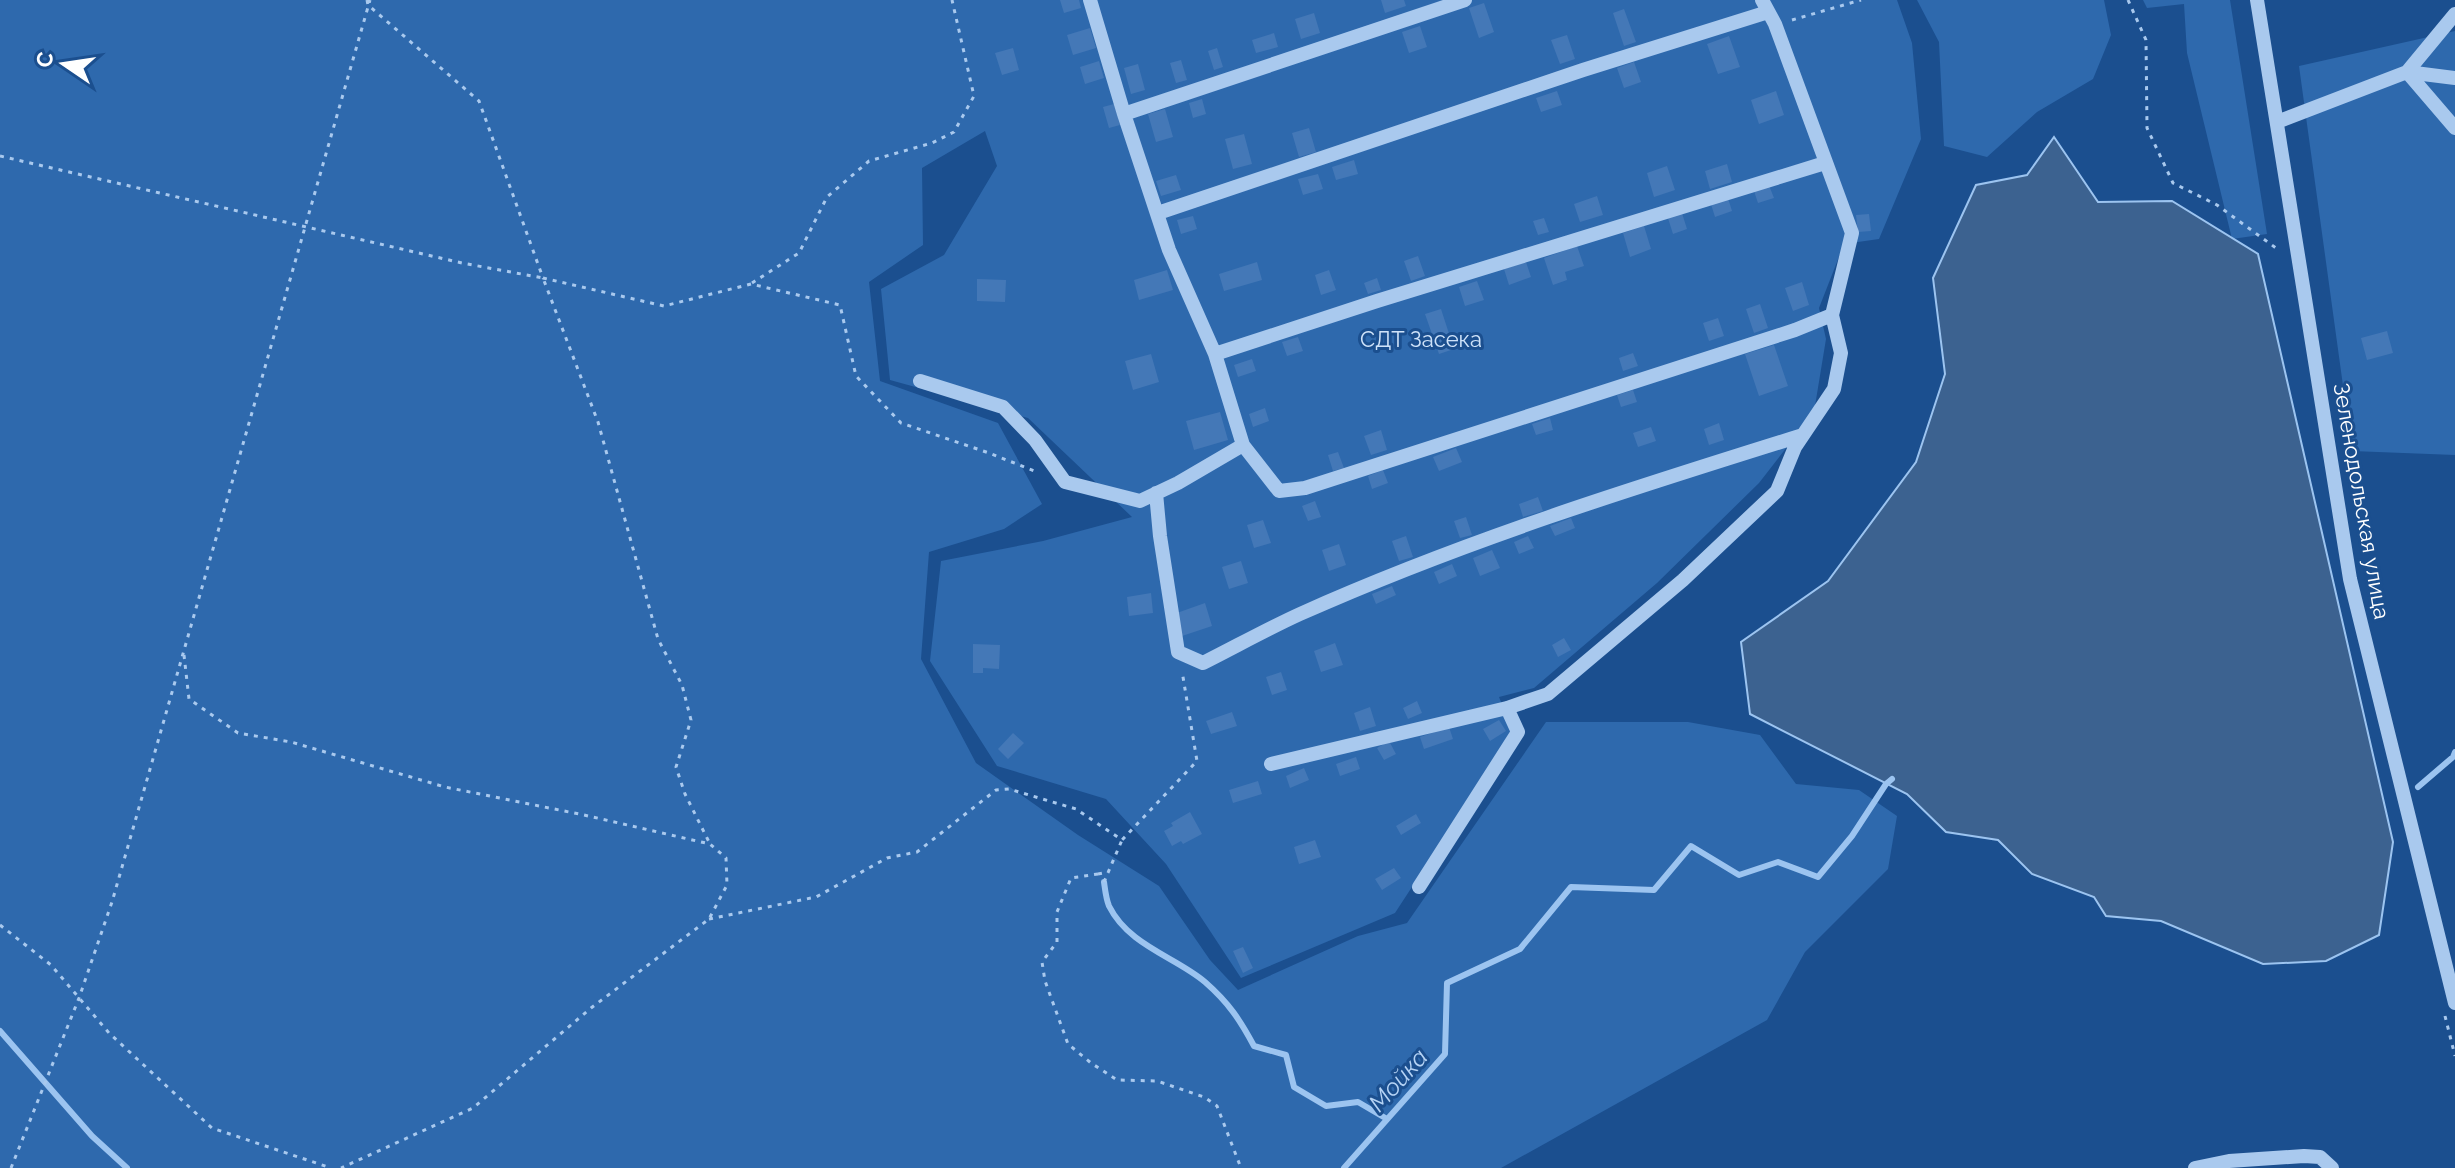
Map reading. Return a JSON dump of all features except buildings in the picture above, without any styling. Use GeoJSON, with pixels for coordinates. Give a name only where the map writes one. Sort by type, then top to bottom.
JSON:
{"type":"FeatureCollection","features":[{"type":"Feature","properties":{"kind":"street"},"geometry":{"type":"LineString","coordinates":[[1090,0],[1169,250],[1215,354],[1243,445],[1279,491],[1305,488],[1795,330],[1832,315]]}},
{"type":"Feature","properties":{"kind":"street"},"geometry":{"type":"LineString","coordinates":[[1124,114],[1465,0]]}},
{"type":"Feature","properties":{"kind":"street","name":"Зеленодольская улица"},"geometry":{"type":"LineString","coordinates":[[2257,0],[2350,579],[2455,1003]]}},
{"type":"Feature","properties":{"kind":"street"},"geometry":{"type":"LineString","coordinates":[[1158,213],[1583,70],[1769,12],[1852,233],[1832,315],[1841,353],[1834,389],[1795,447],[1777,491],[1683,580],[1548,694],[1507,708],[1271,764]]}},
{"type":"Feature","properties":{"kind":"street"},"geometry":{"type":"LineString","coordinates":[[2407,72],[2455,14]]}},
{"type":"Feature","properties":{"kind":"street"},"geometry":{"type":"LineString","coordinates":[[2277,122],[2407,72],[2455,78]]}},
{"type":"Feature","properties":{"kind":"street"},"geometry":{"type":"LineString","coordinates":[[2407,72],[2455,128]]}},
{"type":"Feature","properties":{"kind":"street"},"geometry":{"type":"LineString","coordinates":[[1215,354],[1825,163]]}},
{"type":"Feature","properties":{"kind":"street"},"geometry":{"type":"LineString","coordinates":[[920,381],[1003,407],[1035,440],[1065,482],[1140,501],[1243,445]]}},
{"type":"Feature","properties":{"kind":"street"},"geometry":{"type":"LineString","coordinates":[[1156,493],[1178,652],[1203,663],[1298,615],[1416,566],[1602,497],[1803,435]]}},
{"type":"Feature","properties":{"kind":"street"},"geometry":{"type":"LineString","coordinates":[[1419,887],[1518,732],[1507,708]]}},
{"type":"Feature","properties":{"kind":"street"},"geometry":{"type":"LineString","coordinates":[[2195,1168],[2229,1161],[2304,1156],[2320,1157],[2332,1168]]}},
{"type":"Feature","properties":{"kind":"path"},"geometry":{"type":"LineString","coordinates":[[0,156],[462,263],[664,306],[751,284],[799,253],[827,197],[869,161],[932,143],[954,132],[974,96],[952,0]]}},
{"type":"Feature","properties":{"kind":"path"},"geometry":{"type":"LineString","coordinates":[[1769,12],[1861,0]]}},
{"type":"Feature","properties":{"kind":"path"},"geometry":{"type":"LineString","coordinates":[[2128,0],[2146,40],[2147,128],[2173,183],[2217,205],[2287,256]]}},
{"type":"Feature","properties":{"kind":"path"},"geometry":{"type":"LineString","coordinates":[[11,1168],[79,998],[112,902],[368,2],[479,101],[598,422],[658,639],[682,685],[691,720],[676,767],[685,794],[710,844],[726,858],[727,885],[709,919],[591,1008],[473,1108],[341,1168]]}},
{"type":"Feature","properties":{"kind":"path"},"geometry":{"type":"LineString","coordinates":[[751,284],[840,305],[856,376],[901,423],[1065,482]]}},
{"type":"Feature","properties":{"kind":"path"},"geometry":{"type":"LineString","coordinates":[[184,652],[189,699],[238,733],[291,742],[445,787],[710,844]]}},
{"type":"Feature","properties":{"kind":"path"},"geometry":{"type":"LineString","coordinates":[[1104,882],[1122,840],[1197,761],[1178,652]]}},
{"type":"Feature","properties":{"kind":"path"},"geometry":{"type":"LineString","coordinates":[[709,919],[816,897],[887,858],[917,852],[996,790],[1009,789],[1076,809],[1122,840]]}},
{"type":"Feature","properties":{"kind":"path"},"geometry":{"type":"LineString","coordinates":[[1108,872],[1071,878],[1057,912],[1057,942],[1042,962],[1045,981],[1068,1044],[1117,1080],[1157,1081],[1204,1097],[1217,1106],[1241,1168]]}},
{"type":"Feature","properties":{"kind":"path"},"geometry":{"type":"LineString","coordinates":[[0,925],[51,965],[109,1033],[212,1128],[331,1168]]}},
{"type":"Feature","properties":{"kind":"green space","name":"СДТ Засека"},"geometry":{"type":"Polygon","coordinates":[[[0,0],[1897,0],[1912,43],[1921,139],[1879,239],[1844,244],[1819,308],[1826,339],[1814,412],[1759,483],[1657,583],[1534,688],[1499,697],[1513,732],[1395,913],[1241,978],[1166,864],[1106,799],[997,766],[930,661],[941,561],[1043,541],[1132,517],[1028,418],[890,380],[881,289],[944,255],[997,166],[985,131],[922,168],[923,245],[869,282],[880,381],[998,423],[1042,504],[1004,529],[929,552],[921,659],[976,763],[1078,835],[1159,886],[1210,960],[1238,990],[1358,936],[1407,923],[1546,722],[1688,722],[1760,735],[1796,784],[1859,790],[1897,816],[1888,869],[1805,952],[1767,1020],[1501,1168],[0,1168],[0,0]]]}},
{"type":"Feature","properties":{"kind":"green space"},"geometry":{"type":"Polygon","coordinates":[[[1917,0],[2104,0],[2111,35],[2093,79],[2037,112],[1987,157],[1944,146],[1939,42],[1917,0]]]}},
{"type":"Feature","properties":{"kind":"green space"},"geometry":{"type":"Polygon","coordinates":[[[2143,0],[2230,0],[2267,234],[2232,239],[2187,53],[2184,4],[2147,8],[2143,0]]]}},
{"type":"Feature","properties":{"kind":"green space"},"geometry":{"type":"Polygon","coordinates":[[[2455,31],[2455,455],[2352,451],[2299,66],[2455,31]]]}},
{"type":"Feature","properties":{"kind":"shaded area"},"geometry":{"type":"Polygon","coordinates":[[[2054,137],[2098,202],[2172,201],[2258,254],[2393,842],[2379,935],[2326,961],[2263,964],[2161,921],[2106,916],[2094,897],[2032,874],[1998,840],[1946,832],[1907,794],[1750,714],[1741,642],[1828,581],[1916,462],[1945,374],[1933,278],[1976,185],[2027,175],[2054,137]]]}},
{"type":"Feature","properties":{"kind":"waterway","name":"Мойка"},"geometry":{"type":"LineString","coordinates":[[2418,787],[2455,752]]}},
{"type":"Feature","properties":{"kind":"waterway","name":"Мойка"},"geometry":{"type":"LineString","coordinates":[[1344,1168],[1445,1054],[1447,983],[1520,949],[1571,887],[1654,890],[1691,846],[1739,875],[1778,862],[1818,877],[1852,836],[1892,779]]}},
{"type":"Feature","properties":{"kind":"waterway"},"geometry":{"type":"LineString","coordinates":[[1104,882],[1109,906],[1128,931],[1205,982],[1233,1012],[1254,1046],[1286,1055],[1294,1087],[1326,1106],[1358,1102],[1387,1119]]}},
{"type":"Feature","properties":{"kind":"waterway"},"geometry":{"type":"LineString","coordinates":[[0,1031],[92,1136],[127,1168]]}}]}
